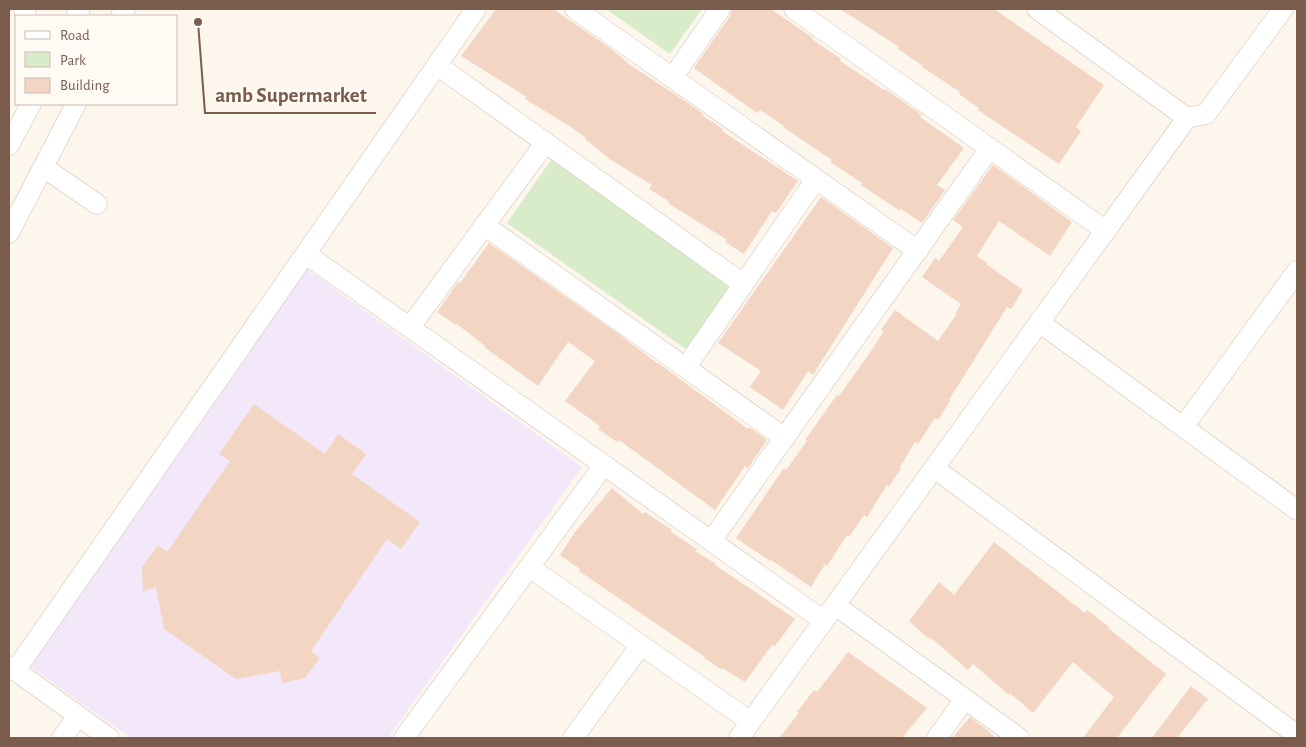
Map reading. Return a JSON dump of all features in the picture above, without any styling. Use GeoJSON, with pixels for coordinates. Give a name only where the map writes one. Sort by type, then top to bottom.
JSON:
{"type":"FeatureCollection","features":[{"type":"Feature","properties":{"kind":"street"},"geometry":{"type":"LineString","coordinates":[[109,738],[12,669],[306,254],[476,9]]}},
{"type":"Feature","properties":{"kind":"street"},"geometry":{"type":"LineString","coordinates":[[575,9],[918,251]]}},
{"type":"Feature","properties":{"kind":"street"},"geometry":{"type":"LineString","coordinates":[[673,77],[720,9]]}},
{"type":"Feature","properties":{"kind":"street"},"geometry":{"type":"LineString","coordinates":[[794,9],[1106,231]]}},
{"type":"Feature","properties":{"kind":"street"},"geometry":{"type":"LineString","coordinates":[[1037,9],[1187,118]]}},
{"type":"Feature","properties":{"kind":"street"},"geometry":{"type":"LineString","coordinates":[[739,738],[1187,118],[1206,114],[1283,9]]}},
{"type":"Feature","properties":{"kind":"street"},"geometry":{"type":"LineString","coordinates":[[437,65],[743,284]]}},
{"type":"Feature","properties":{"kind":"street"},"geometry":{"type":"LineString","coordinates":[[9,145],[30,105]]}},
{"type":"Feature","properties":{"kind":"street"},"geometry":{"type":"LineString","coordinates":[[9,233],[75,105]]}},
{"type":"Feature","properties":{"kind":"street"},"geometry":{"type":"LineString","coordinates":[[410,327],[546,142]]}},
{"type":"Feature","properties":{"kind":"street"},"geometry":{"type":"LineString","coordinates":[[711,541],[990,148]]}},
{"type":"Feature","properties":{"kind":"street"},"geometry":{"type":"LineString","coordinates":[[43,168],[96,204]]}},
{"type":"Feature","properties":{"kind":"street"},"geometry":{"type":"LineString","coordinates":[[686,367],[816,179]]}},
{"type":"Feature","properties":{"kind":"street"},"geometry":{"type":"LineString","coordinates":[[484,225],[785,438]]}},
{"type":"Feature","properties":{"kind":"street"},"geometry":{"type":"LineString","coordinates":[[306,254],[711,541],[965,699],[1019,738]]}},
{"type":"Feature","properties":{"kind":"street"},"geometry":{"type":"LineString","coordinates":[[1183,427],[1297,271]]}},
{"type":"Feature","properties":{"kind":"street"},"geometry":{"type":"LineString","coordinates":[[1040,322],[1297,510]]}},
{"type":"Feature","properties":{"kind":"street"},"geometry":{"type":"LineString","coordinates":[[404,738],[604,465]]}},
{"type":"Feature","properties":{"kind":"street"},"geometry":{"type":"LineString","coordinates":[[934,468],[1297,735]]}},
{"type":"Feature","properties":{"kind":"street"},"geometry":{"type":"LineString","coordinates":[[529,567],[750,722]]}},
{"type":"Feature","properties":{"kind":"street"},"geometry":{"type":"LineString","coordinates":[[573,738],[641,645]]}},
{"type":"Feature","properties":{"kind":"street"},"geometry":{"type":"LineString","coordinates":[[937,738],[965,699]]}},
{"type":"Feature","properties":{"kind":"street"},"geometry":{"type":"LineString","coordinates":[[62,738],[78,716]]}},
{"type":"Feature","properties":{"kind":"shaded area"},"geometry":{"type":"Polygon","coordinates":[[[307,269],[582,467],[388,738],[131,738],[25,663],[307,269]]]}},
{"type":"Feature","properties":{"kind":"green space"},"geometry":{"type":"Polygon","coordinates":[[[606,9],[702,9],[670,54],[606,9]]]}},
{"type":"Feature","properties":{"kind":"green space"},"geometry":{"type":"Polygon","coordinates":[[[551,160],[732,287],[687,350],[507,223],[551,160]]]}},
{"type":"Feature","properties":{"kind":"building"},"geometry":{"type":"Polygon","coordinates":[[[496,9],[553,9],[610,48],[630,65],[703,114],[723,129],[722,131],[798,181],[776,213],[772,211],[744,254],[725,242],[727,240],[668,203],[669,201],[649,189],[652,185],[611,160],[571,127],[461,56],[496,9]]]}},
{"type":"Feature","properties":{"kind":"building"},"geometry":{"type":"Polygon","coordinates":[[[732,9],[771,9],[841,59],[840,61],[922,115],[920,117],[964,148],[937,185],[945,190],[922,223],[861,185],[862,183],[830,162],[832,160],[784,126],[760,110],[757,113],[694,68],[730,16],[732,9]]]}},
{"type":"Feature","properties":{"kind":"building"},"geometry":{"type":"Polygon","coordinates":[[[840,9],[994,9],[1104,85],[1076,127],[1081,131],[1059,164],[978,110],[979,108],[959,94],[960,92],[922,67],[898,49],[899,47],[840,9]]]}},
{"type":"Feature","properties":{"kind":"building"},"geometry":{"type":"Polygon","coordinates":[[[993,165],[1072,222],[1050,256],[999,221],[977,256],[1023,290],[1011,309],[1007,307],[938,420],[935,418],[918,444],[915,442],[889,487],[887,485],[867,517],[864,515],[849,537],[847,535],[827,566],[825,564],[811,587],[736,538],[784,468],[786,470],[837,395],[839,396],[869,354],[884,331],[881,330],[895,310],[938,341],[956,315],[961,304],[922,277],[935,258],[939,261],[963,227],[953,220],[993,165]]]}},
{"type":"Feature","properties":{"kind":"building"},"geometry":{"type":"Polygon","coordinates":[[[821,197],[893,248],[813,375],[808,371],[783,410],[750,387],[761,371],[718,343],[821,197]]]}},
{"type":"Feature","properties":{"kind":"building"},"geometry":{"type":"Polygon","coordinates":[[[489,243],[620,335],[748,429],[749,427],[767,440],[748,468],[745,466],[715,510],[619,440],[617,442],[598,429],[600,426],[565,401],[595,361],[568,342],[538,386],[484,347],[457,324],[437,312],[489,243]]]}},
{"type":"Feature","properties":{"kind":"building"},"geometry":{"type":"Polygon","coordinates":[[[254,404],[325,454],[338,434],[366,454],[352,474],[420,522],[401,549],[387,539],[311,651],[320,658],[305,678],[282,683],[280,671],[236,679],[164,629],[156,587],[143,592],[142,567],[158,545],[167,552],[230,461],[219,454],[254,404]]]}},
{"type":"Feature","properties":{"kind":"building"},"geometry":{"type":"Polygon","coordinates":[[[612,488],[643,514],[645,512],[672,530],[671,532],[697,549],[695,551],[795,619],[775,646],[772,645],[745,682],[704,658],[579,571],[580,569],[560,555],[575,532],[612,488]]]}},
{"type":"Feature","properties":{"kind":"building"},"geometry":{"type":"Polygon","coordinates":[[[994,542],[1085,613],[1087,610],[1166,674],[1117,738],[1083,738],[1114,697],[1073,662],[1033,713],[973,664],[968,670],[909,621],[939,582],[954,595],[994,542]]]}},
{"type":"Feature","properties":{"kind":"building"},"geometry":{"type":"Polygon","coordinates":[[[848,652],[927,708],[902,738],[779,738],[814,690],[817,692],[848,652]]]}},
{"type":"Feature","properties":{"kind":"building"},"geometry":{"type":"Polygon","coordinates":[[[1191,686],[1208,699],[1177,738],[1152,738],[1191,686]]]}},
{"type":"Feature","properties":{"kind":"building"},"geometry":{"type":"Polygon","coordinates":[[[970,717],[986,729],[996,738],[952,738],[970,717]]]}},
{"type":"Feature","properties":{"kind":"place","name":"amb Supermarket"},"geometry":{"type":"Point","coordinates":[198,22]}}]}
